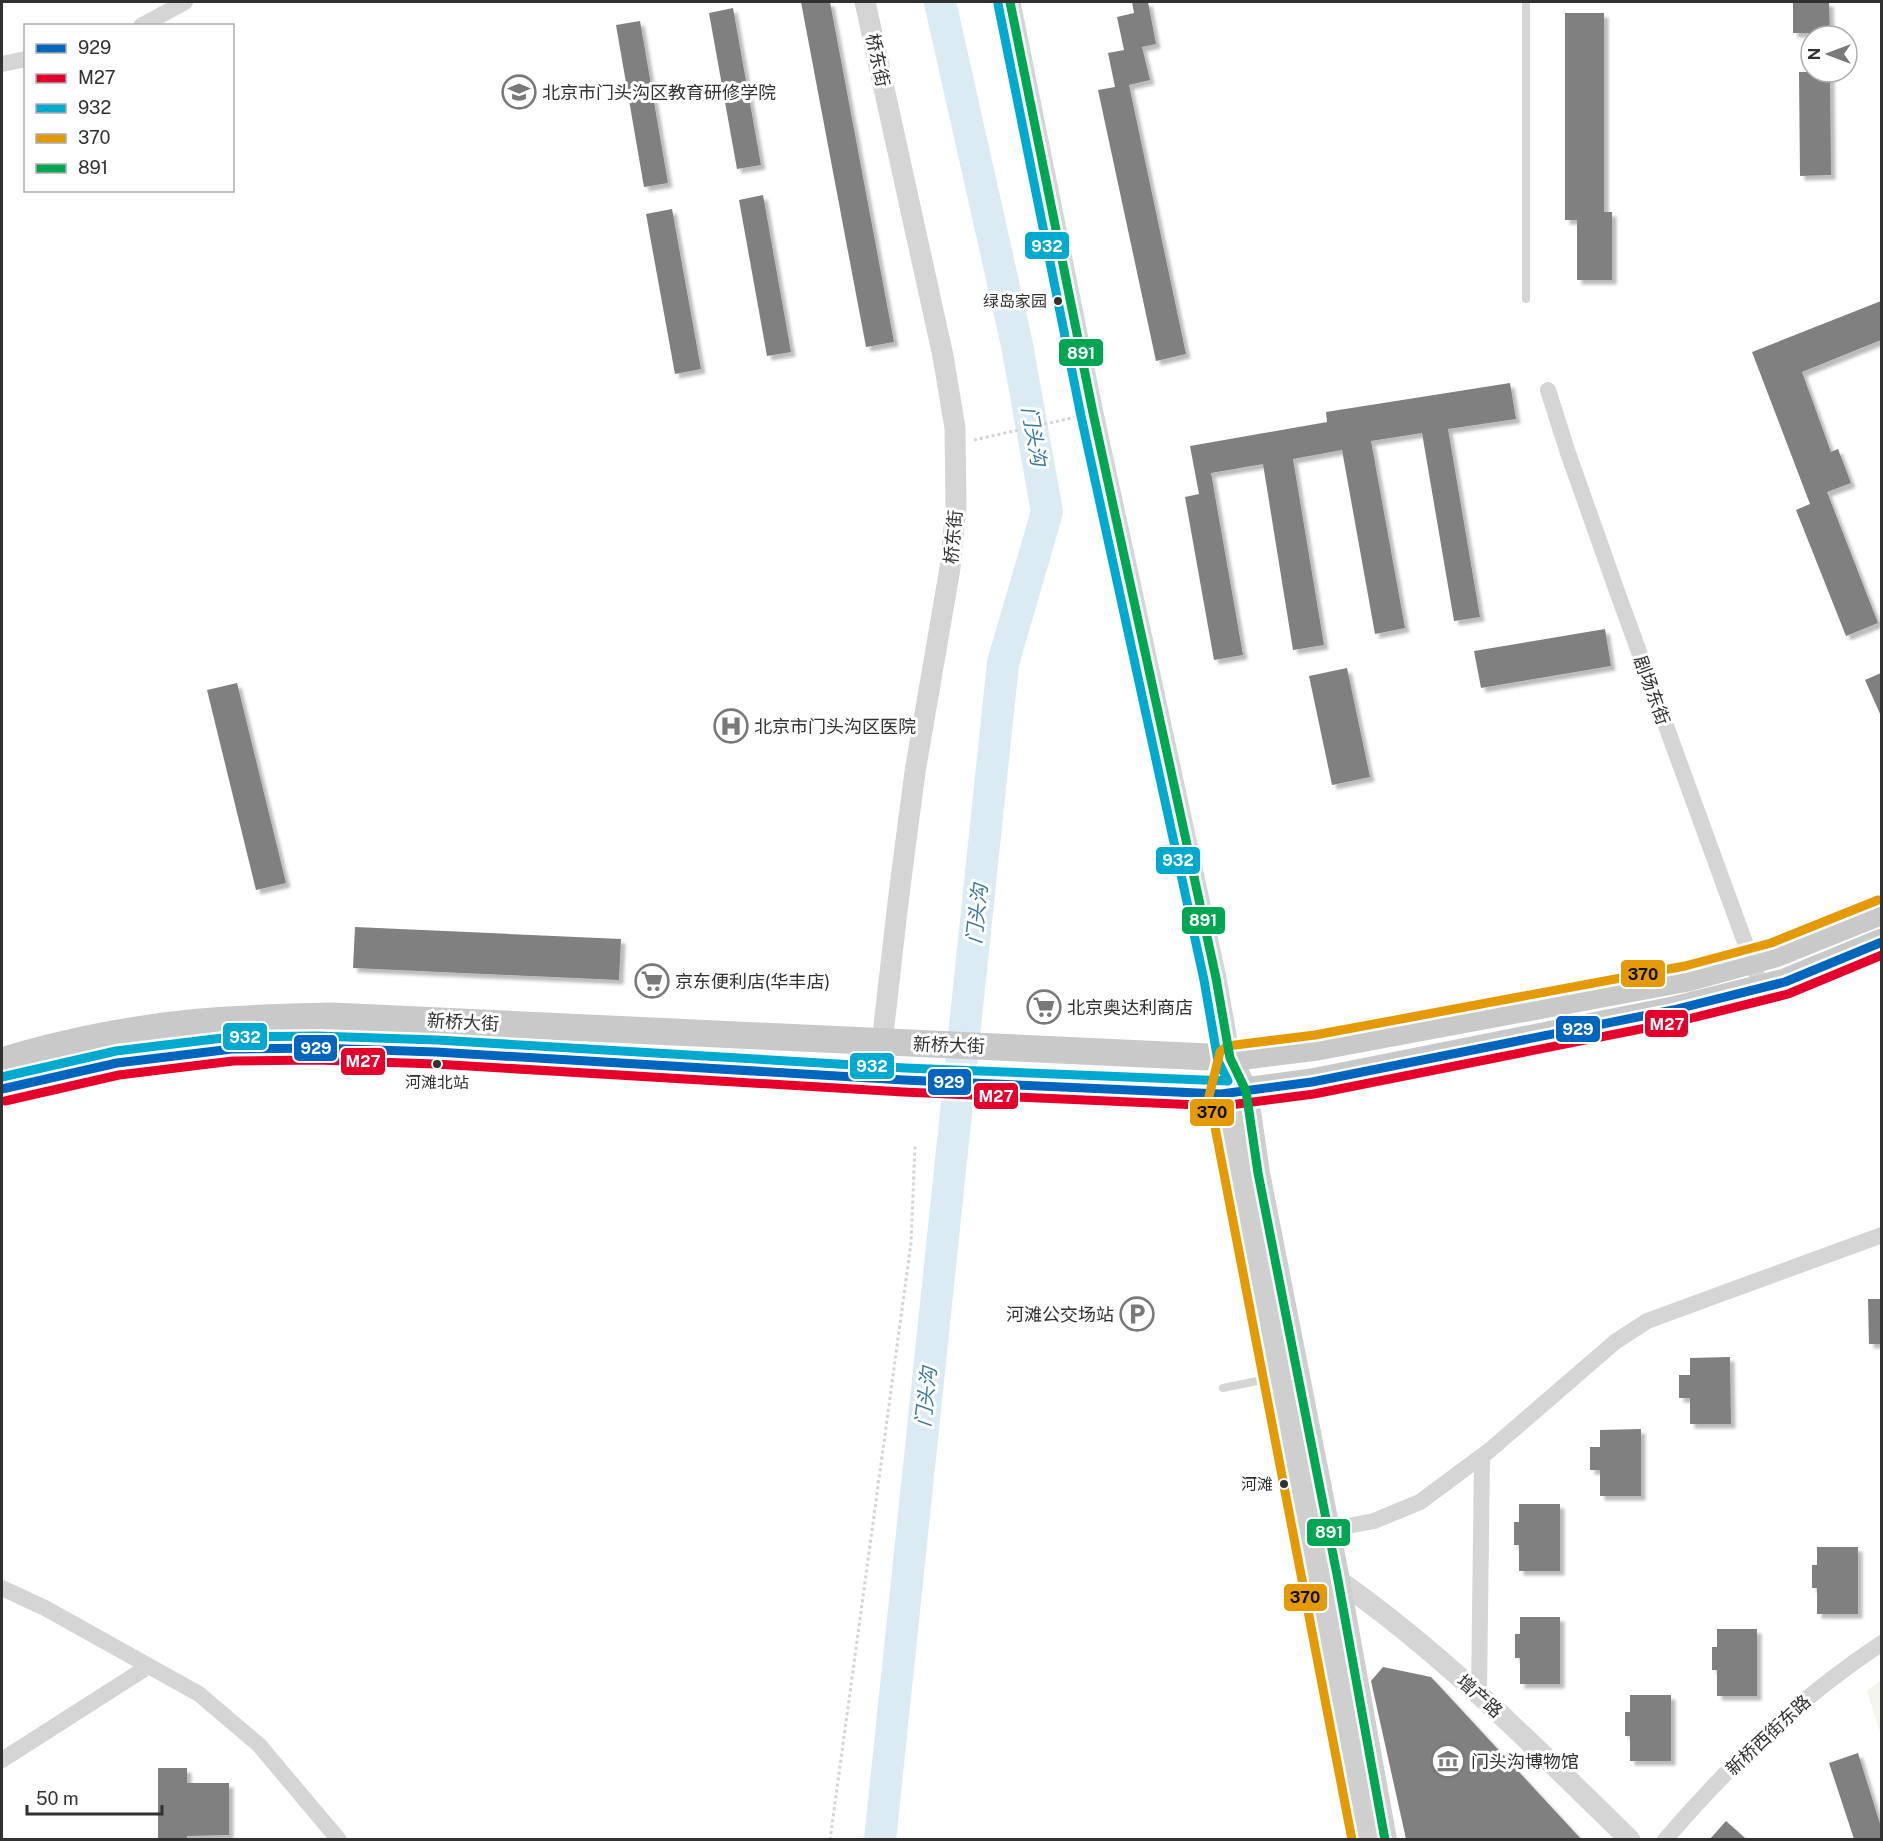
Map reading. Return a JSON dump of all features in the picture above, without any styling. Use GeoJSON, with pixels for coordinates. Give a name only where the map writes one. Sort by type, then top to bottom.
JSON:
{"type":"FeatureCollection","features":[{"type":"Feature","properties":{"kind":"main road","name":"新桥大街"},"geometry":{"type":"LineString","coordinates":[[2,1061],[116,1034],[189,1023],[332,1016],[1038,1048],[1230,1059],[1317,1047],[1688,978],[1775,954],[1881,911]]}},
{"type":"Feature","properties":{"kind":"main road","name":"新桥大街"},"geometry":{"type":"LineString","coordinates":[[2,1089],[117,1063],[232,1049],[317,1048],[1034,1086],[1233,1093],[1312,1082],[1673,1010],[1785,982],[1881,942]]}},
{"type":"Feature","properties":{"kind":"main road"},"geometry":{"type":"LineString","coordinates":[[1230,1059],[1233,1093],[1258,1173],[1286,1375],[1326,1583],[1385,1839]]}},
{"type":"Feature","properties":{"kind":"main road"},"geometry":{"type":"LineString","coordinates":[[1286,1375],[1327,1530],[1326,1583],[1364,1839]]}},
{"type":"Feature","properties":{"kind":"street"},"geometry":{"type":"LineString","coordinates":[[145,24],[185,2]]}},
{"type":"Feature","properties":{"kind":"street","name":"桥东街"},"geometry":{"type":"LineString","coordinates":[[865,2],[943,356],[955,428],[956,507],[950,568],[915,772],[878,1078]]}},
{"type":"Feature","properties":{"kind":"street"},"geometry":{"type":"LineString","coordinates":[[1010,2],[1094,413],[1213,967],[1230,1059]]}},
{"type":"Feature","properties":{"kind":"street"},"geometry":{"type":"LineString","coordinates":[[2,64],[24,59]]}},
{"type":"Feature","properties":{"kind":"street","name":"剧场东街"},"geometry":{"type":"LineString","coordinates":[[1548,390],[1611,575],[1762,989]]}},
{"type":"Feature","properties":{"kind":"street"},"geometry":{"type":"LineString","coordinates":[[1327,1530],[1374,1521],[1420,1502],[1482,1456],[1560,1392],[1601,1354],[1647,1320],[1881,1235]]}},
{"type":"Feature","properties":{"kind":"street"},"geometry":{"type":"LineString","coordinates":[[1479,1693],[1482,1456]]}},
{"type":"Feature","properties":{"kind":"street","name":"增产路"},"geometry":{"type":"LineString","coordinates":[[1326,1583],[1374,1606],[1479,1693],[1630,1839]]}},
{"type":"Feature","properties":{"kind":"street"},"geometry":{"type":"LineString","coordinates":[[2,1588],[45,1608],[199,1694],[259,1745],[339,1839]]}},
{"type":"Feature","properties":{"kind":"street","name":"新桥西街东路"},"geometry":{"type":"LineString","coordinates":[[1665,1839],[1700,1798],[1779,1723],[1841,1670],[1881,1643]]}},
{"type":"Feature","properties":{"kind":"street"},"geometry":{"type":"LineString","coordinates":[[2,1760],[148,1666]]}},
{"type":"Feature","properties":{"kind":"lane"},"geometry":{"type":"LineString","coordinates":[[1526,2],[1526,298]]}},
{"type":"Feature","properties":{"kind":"lane"},"geometry":{"type":"LineString","coordinates":[[1223,1388],[1286,1375]]}},
{"type":"Feature","properties":{"kind":"path"},"geometry":{"type":"LineString","coordinates":[[955,445],[1094,413]]}},
{"type":"Feature","properties":{"kind":"path"},"geometry":{"type":"LineString","coordinates":[[830,1839],[911,1243],[915,1145]]}},
{"type":"Feature","properties":{"kind":"shaded area"},"geometry":{"type":"Polygon","coordinates":[[[1881,1680],[1881,1735],[1867,1691],[1881,1680]]]}},
{"type":"Feature","properties":{"kind":"building"},"geometry":{"type":"Polygon","coordinates":[[[801,2],[830,2],[894,342],[866,347],[801,2]]]}},
{"type":"Feature","properties":{"kind":"building"},"geometry":{"type":"Polygon","coordinates":[[[1132,2],[1148,2],[1156,44],[1142,47],[1150,80],[1129,85],[1186,354],[1156,361],[1098,90],[1115,87],[1108,53],[1124,50],[1117,17],[1134,13],[1132,2]]]}},
{"type":"Feature","properties":{"kind":"building"},"geometry":{"type":"Polygon","coordinates":[[[1793,2],[1829,2],[1830,24],[1799,24],[1799,33],[1793,33],[1793,2]]]}},
{"type":"Feature","properties":{"kind":"building"},"geometry":{"type":"Polygon","coordinates":[[[733,8],[761,165],[737,169],[709,13],[733,8]]]}},
{"type":"Feature","properties":{"kind":"building"},"geometry":{"type":"Polygon","coordinates":[[[1565,13],[1604,13],[1604,212],[1612,212],[1612,280],[1577,280],[1577,220],[1565,220],[1565,13]]]}},
{"type":"Feature","properties":{"kind":"building"},"geometry":{"type":"Polygon","coordinates":[[[640,21],[668,183],[644,187],[616,25],[640,21]]]}},
{"type":"Feature","properties":{"kind":"building"},"geometry":{"type":"Polygon","coordinates":[[[1799,84],[1830,84],[1831,175],[1800,176],[1799,84]]]}},
{"type":"Feature","properties":{"kind":"building"},"geometry":{"type":"Polygon","coordinates":[[[763,195],[791,352],[767,356],[739,200],[763,195]]]}},
{"type":"Feature","properties":{"kind":"building"},"geometry":{"type":"Polygon","coordinates":[[[672,209],[701,369],[675,374],[646,214],[672,209]]]}},
{"type":"Feature","properties":{"kind":"building"},"geometry":{"type":"Polygon","coordinates":[[[1881,301],[1881,340],[1802,372],[1831,452],[1838,449],[1851,483],[1827,492],[1878,623],[1846,636],[1796,510],[1810,504],[1752,352],[1881,301]]]}},
{"type":"Feature","properties":{"kind":"building"},"geometry":{"type":"Polygon","coordinates":[[[1510,383],[1516,419],[1448,429],[1480,617],[1454,621],[1422,433],[1371,441],[1405,628],[1375,634],[1342,450],[1293,459],[1324,645],[1293,650],[1263,464],[1211,473],[1243,655],[1214,660],[1185,497],[1199,494],[1190,446],[1327,422],[1326,412],[1510,383]]]}},
{"type":"Feature","properties":{"kind":"building"},"geometry":{"type":"Polygon","coordinates":[[[1605,629],[1611,666],[1481,688],[1474,651],[1605,629]]]}},
{"type":"Feature","properties":{"kind":"building"},"geometry":{"type":"Polygon","coordinates":[[[1347,668],[1370,777],[1332,785],[1309,676],[1347,668]]]}},
{"type":"Feature","properties":{"kind":"building"},"geometry":{"type":"Polygon","coordinates":[[[1881,673],[1881,716],[1865,680],[1881,673]]]}},
{"type":"Feature","properties":{"kind":"building"},"geometry":{"type":"Polygon","coordinates":[[[237,683],[286,883],[256,890],[207,690],[237,683]]]}},
{"type":"Feature","properties":{"kind":"building"},"geometry":{"type":"Polygon","coordinates":[[[355,927],[621,939],[619,980],[353,968],[355,927]]]}},
{"type":"Feature","properties":{"kind":"building"},"geometry":{"type":"Polygon","coordinates":[[[1868,1299],[1881,1299],[1881,1344],[1869,1344],[1868,1299]]]}},
{"type":"Feature","properties":{"kind":"building"},"geometry":{"type":"Polygon","coordinates":[[[1730,1357],[1731,1424],[1690,1424],[1690,1398],[1679,1398],[1679,1375],[1690,1375],[1690,1358],[1730,1357]]]}},
{"type":"Feature","properties":{"kind":"building"},"geometry":{"type":"Polygon","coordinates":[[[1641,1429],[1641,1496],[1600,1496],[1600,1470],[1590,1470],[1590,1447],[1600,1447],[1600,1430],[1641,1429]]]}},
{"type":"Feature","properties":{"kind":"building"},"geometry":{"type":"Polygon","coordinates":[[[1519,1504],[1560,1504],[1560,1571],[1519,1571],[1519,1545],[1514,1545],[1514,1522],[1519,1522],[1519,1504]]]}},
{"type":"Feature","properties":{"kind":"building"},"geometry":{"type":"Polygon","coordinates":[[[1817,1547],[1858,1547],[1858,1614],[1817,1614],[1817,1588],[1812,1588],[1812,1565],[1817,1565],[1817,1547]]]}},
{"type":"Feature","properties":{"kind":"building"},"geometry":{"type":"Polygon","coordinates":[[[1520,1617],[1560,1617],[1560,1684],[1520,1684],[1520,1658],[1515,1658],[1515,1634],[1520,1634],[1520,1617]]]}},
{"type":"Feature","properties":{"kind":"building"},"geometry":{"type":"Polygon","coordinates":[[[1717,1629],[1757,1629],[1757,1696],[1717,1696],[1717,1670],[1712,1670],[1712,1647],[1717,1647],[1717,1629]]]}},
{"type":"Feature","properties":{"kind":"building","name":"门头沟博物馆"},"geometry":{"type":"Polygon","coordinates":[[[1383,1667],[1431,1677],[1581,1839],[1406,1839],[1371,1681],[1383,1667]]]}},
{"type":"Feature","properties":{"kind":"building"},"geometry":{"type":"Polygon","coordinates":[[[1630,1695],[1671,1695],[1671,1761],[1630,1761],[1630,1736],[1625,1736],[1625,1712],[1630,1712],[1630,1695]]]}},
{"type":"Feature","properties":{"kind":"building"},"geometry":{"type":"Polygon","coordinates":[[[1858,1753],[1881,1827],[1881,1839],[1854,1839],[1829,1763],[1858,1753]]]}},
{"type":"Feature","properties":{"kind":"building"},"geometry":{"type":"Polygon","coordinates":[[[158,1768],[187,1768],[187,1783],[229,1783],[229,1835],[158,1839],[158,1768]]]}},
{"type":"Feature","properties":{"kind":"building"},"geometry":{"type":"Polygon","coordinates":[[[1726,1821],[1746,1839],[1710,1839],[1726,1821]]]}},
{"type":"Feature","properties":{"kind":"waterway","name":"门头沟"},"geometry":{"type":"LineString","coordinates":[[880,1840],[1003,663],[1047,512],[1017,345],[940,2]]}},
{"type":"Feature","properties":{"kind":"transit line","name":"891"},"geometry":{"type":"LineString","coordinates":[[1010,2],[1093,413],[1216,978],[1230,1058],[1246,1091],[1258,1173],[1338,1580],[1385,1840]]}},
{"type":"Feature","properties":{"kind":"transit line","name":"932"},"geometry":{"type":"LineString","coordinates":[[2,1077],[116,1051],[231,1037],[317,1036],[437,1040],[905,1068],[1228,1081],[1218,1061],[1204,980],[1081,416],[998,4]]}},
{"type":"Feature","properties":{"kind":"transit line","name":"370"},"geometry":{"type":"LineString","coordinates":[[1352,1840],[1209,1096],[1220,1052],[1227,1046],[1315,1035],[1685,966],[1771,943],[1878,900]]}},
{"type":"Feature","properties":{"kind":"transit line","name":"929"},"geometry":{"type":"LineString","coordinates":[[2,1089],[117,1063],[232,1049],[317,1048],[436,1052],[904,1080],[1221,1094],[1312,1082],[1673,1010],[1785,982],[1882,942]]}},
{"type":"Feature","properties":{"kind":"transit line","name":"M27"},"geometry":{"type":"LineString","coordinates":[[5,1101],[119,1075],[233,1061],[317,1060],[435,1064],[903,1092],[1222,1106],[1314,1094],[1676,1022],[1788,994],[1882,955]]}},
{"type":"Feature","properties":{"kind":"place","name":"北京市门头沟区教育研修学院"},"geometry":{"type":"Point","coordinates":[519,92]}},
{"type":"Feature","properties":{"kind":"place","name":"绿岛家园"},"geometry":{"type":"Point","coordinates":[1058,301]}},
{"type":"Feature","properties":{"kind":"place","name":"北京市门头沟区医院"},"geometry":{"type":"Point","coordinates":[731,726]}},
{"type":"Feature","properties":{"kind":"place","name":"京东便利店(华丰店)"},"geometry":{"type":"Point","coordinates":[652,981]}},
{"type":"Feature","properties":{"kind":"place","name":"北京奥达利商店"},"geometry":{"type":"Point","coordinates":[1044,1007]}},
{"type":"Feature","properties":{"kind":"place","name":"河滩北站"},"geometry":{"type":"Point","coordinates":[437,1064]}},
{"type":"Feature","properties":{"kind":"place","name":"河滩公交场站"},"geometry":{"type":"Point","coordinates":[1137,1314]}},
{"type":"Feature","properties":{"kind":"place","name":"河滩"},"geometry":{"type":"Point","coordinates":[1284,1484]}},
{"type":"Feature","properties":{"kind":"place","name":"门头沟博物馆"},"geometry":{"type":"Point","coordinates":[1448,1761]}}]}
